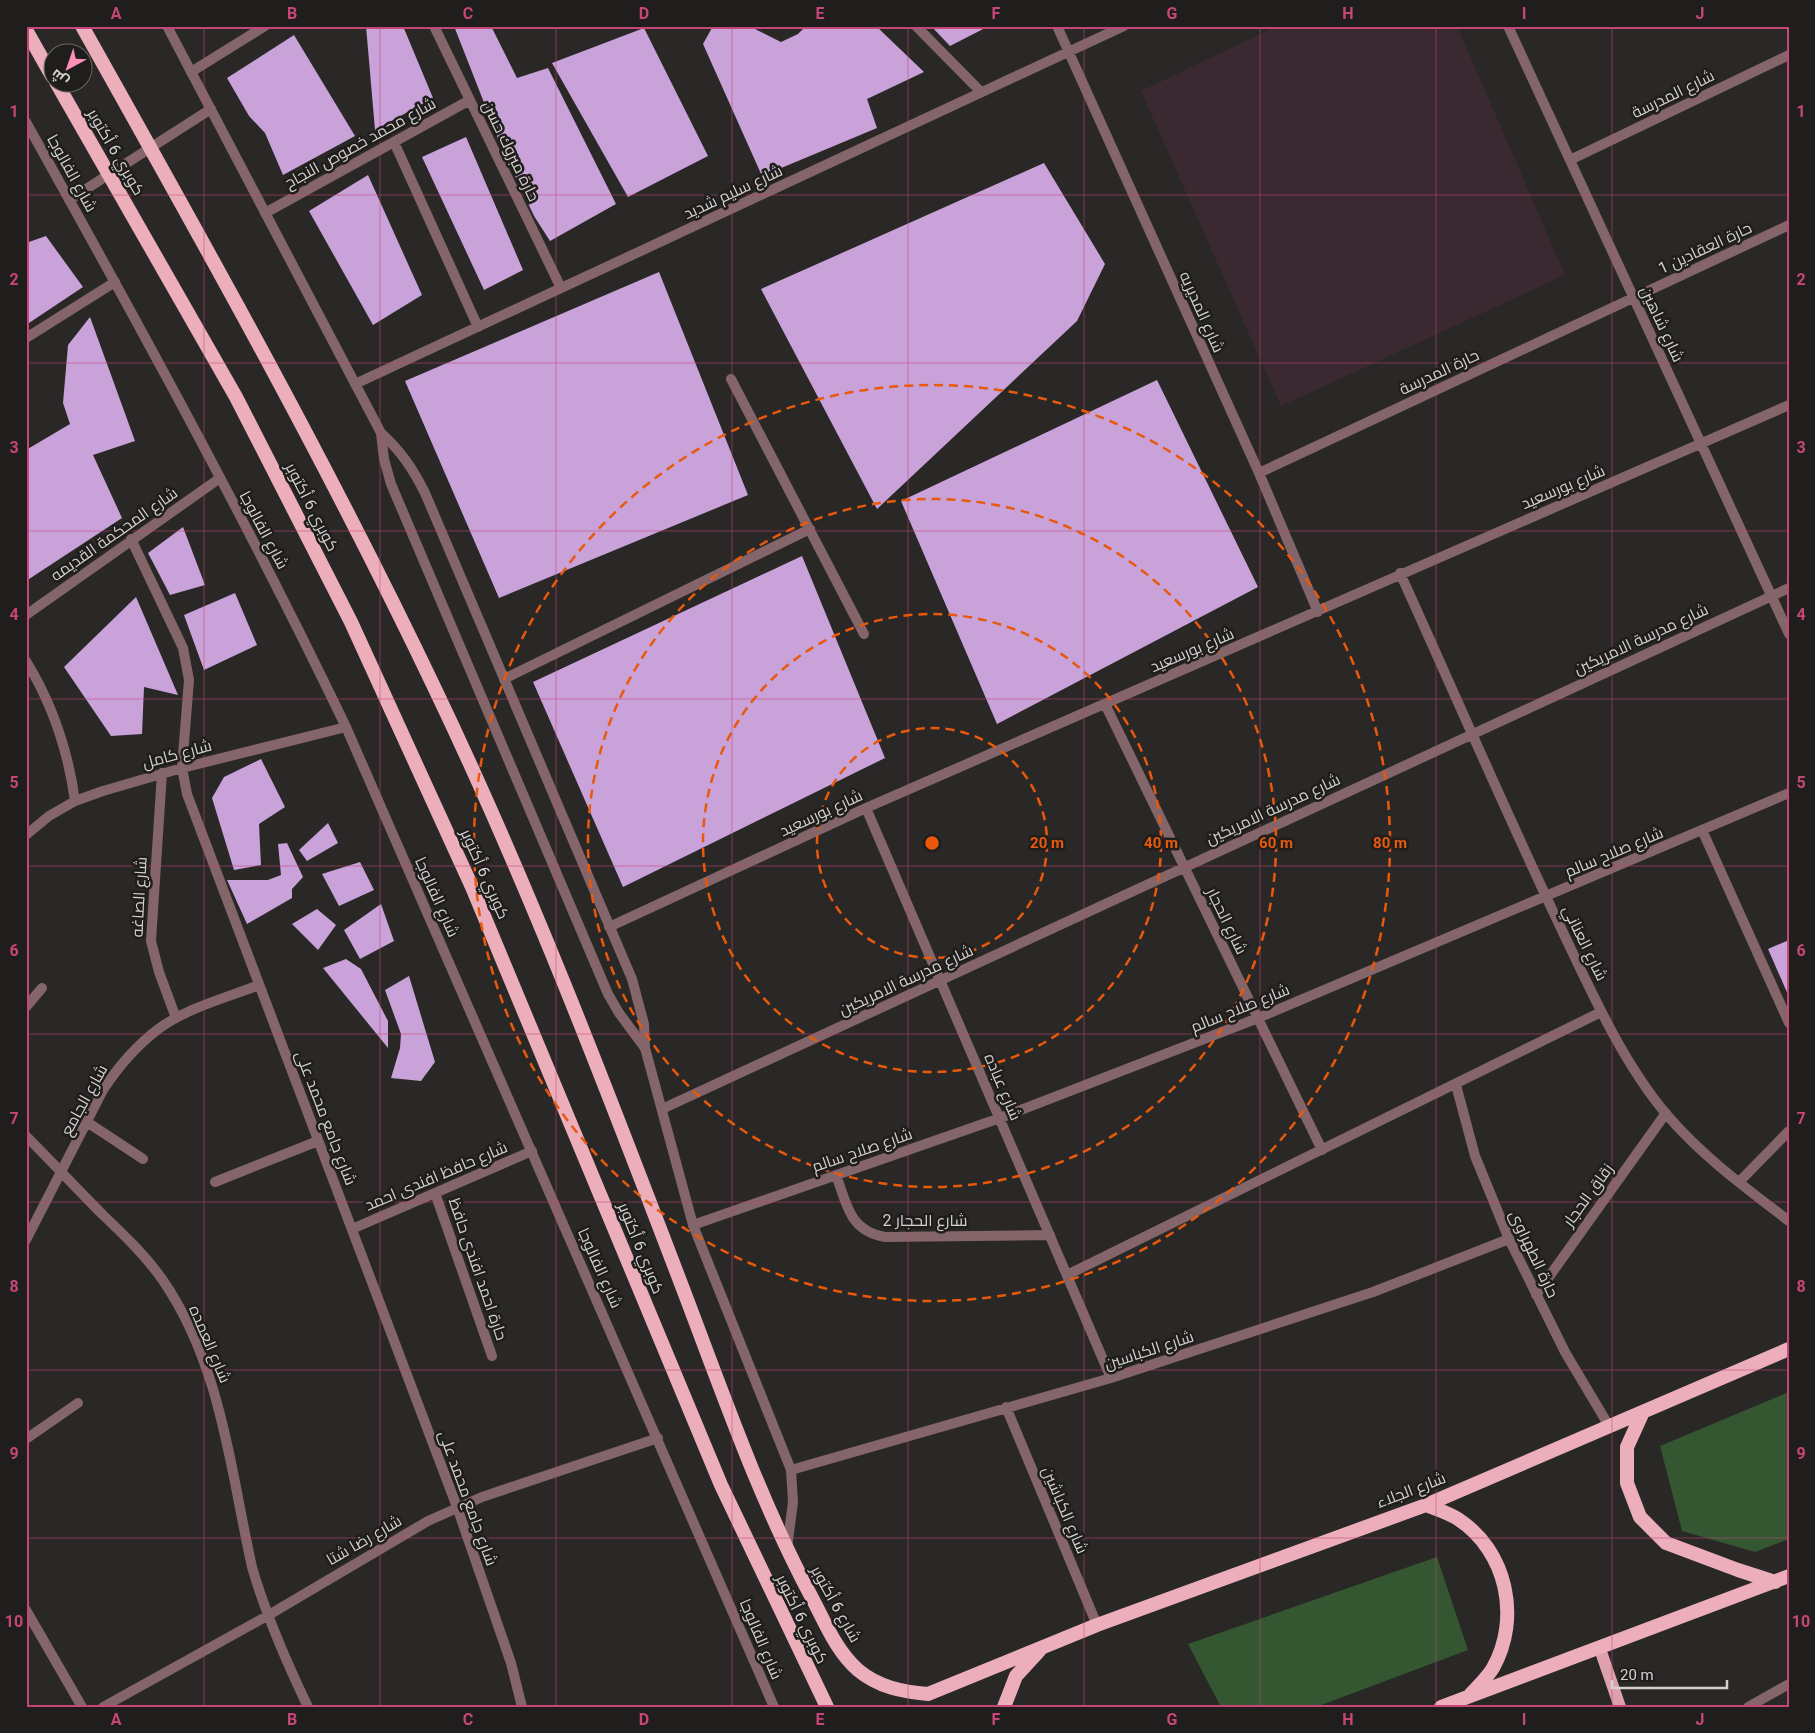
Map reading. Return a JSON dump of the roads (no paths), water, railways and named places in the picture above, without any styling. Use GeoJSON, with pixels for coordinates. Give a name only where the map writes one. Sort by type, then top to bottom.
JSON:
{"type":"FeatureCollection","features":[{"type":"Feature","properties":{"kind":"highway","name":"كوبري 6 أكتوبر"},"geometry":{"type":"LineString","coordinates":[[82,26],[272,368],[358,530],[438,694],[514,860],[587,1036],[714,1370]]}},
{"type":"Feature","properties":{"kind":"highway"},"geometry":{"type":"LineString","coordinates":[[26,30],[42,58]]}},
{"type":"Feature","properties":{"kind":"highway","name":"كوبري 6 أكتوبر"},"geometry":{"type":"LineString","coordinates":[[62,92],[236,397],[351,622],[472,887],[720,1485],[827,1707]]}},
{"type":"Feature","properties":{"kind":"highway","name":"شارع الجلاء"},"geometry":{"type":"LineString","coordinates":[[1041,1649],[1097,1625],[1426,1505],[1609,1426],[1642,1414],[1789,1349]]}},
{"type":"Feature","properties":{"kind":"highway","name":"شارع 6 أكتوبر"},"geometry":{"type":"LineString","coordinates":[[714,1370],[756,1479],[787,1548],[843,1654],[860,1672],[881,1684],[904,1692],[928,1694],[1041,1649]]}},
{"type":"Feature","properties":{"kind":"highway"},"geometry":{"type":"LineString","coordinates":[[1642,1414],[1627,1447],[1627,1483],[1640,1517],[1666,1543],[1775,1582]]}},
{"type":"Feature","properties":{"kind":"highway"},"geometry":{"type":"LineString","coordinates":[[1426,1505],[1458,1519],[1483,1541],[1501,1571],[1509,1604],[1505,1638],[1492,1670],[1470,1696]]}},
{"type":"Feature","properties":{"kind":"highway"},"geometry":{"type":"LineString","coordinates":[[1441,1707],[1600,1649],[1789,1576]]}},
{"type":"Feature","properties":{"kind":"highway"},"geometry":{"type":"LineString","coordinates":[[1004,1707],[1016,1676],[1041,1649]]}},
{"type":"Feature","properties":{"kind":"main road"},"geometry":{"type":"LineString","coordinates":[[1600,1649],[1620,1707]]}},
{"type":"Feature","properties":{"kind":"street"},"geometry":{"type":"LineString","coordinates":[[167,26],[381,433],[400,450],[414,471],[609,927],[639,1001],[644,1024],[645,1048],[693,1225],[790,1470],[793,1502],[787,1548]]}},
{"type":"Feature","properties":{"kind":"street"},"geometry":{"type":"LineString","coordinates":[[191,72],[265,26]]}},
{"type":"Feature","properties":{"kind":"street","name":"حارة مبروك حسن"},"geometry":{"type":"LineString","coordinates":[[434,26],[561,288]]}},
{"type":"Feature","properties":{"kind":"street"},"geometry":{"type":"LineString","coordinates":[[916,26],[981,92]]}},
{"type":"Feature","properties":{"kind":"street","name":"شارع المديريه"},"geometry":{"type":"LineString","coordinates":[[1057,26],[1258,473],[1318,612]]}},
{"type":"Feature","properties":{"kind":"street","name":"شارع سليم شديد"},"geometry":{"type":"LineString","coordinates":[[355,384],[1124,26]]}},
{"type":"Feature","properties":{"kind":"street","name":"شارع شاهين"},"geometry":{"type":"LineString","coordinates":[[1508,26],[1789,634]]}},
{"type":"Feature","properties":{"kind":"street","name":"شارع المدرسة"},"geometry":{"type":"LineString","coordinates":[[1570,160],[1789,55]]}},
{"type":"Feature","properties":{"kind":"street","name":"شارع محمد خصوص النجاح"},"geometry":{"type":"LineString","coordinates":[[265,213],[470,100]]}},
{"type":"Feature","properties":{"kind":"street"},"geometry":{"type":"LineString","coordinates":[[69,200],[210,109]]}},
{"type":"Feature","properties":{"kind":"street","name":"شارع الفالوجا"},"geometry":{"type":"LineString","coordinates":[[26,122],[115,282],[220,478],[296,622],[346,727],[774,1707]]}},
{"type":"Feature","properties":{"kind":"street"},"geometry":{"type":"LineString","coordinates":[[394,142],[478,327]]}},
{"type":"Feature","properties":{"kind":"street","name":"حارة العقادين 1"},"geometry":{"type":"LineString","coordinates":[[1633,298],[1789,225]]}},
{"type":"Feature","properties":{"kind":"street"},"geometry":{"type":"LineString","coordinates":[[26,338],[115,282]]}},
{"type":"Feature","properties":{"kind":"street","name":"حارة المدرسة"},"geometry":{"type":"LineString","coordinates":[[1258,473],[1633,298]]}},
{"type":"Feature","properties":{"kind":"street"},"geometry":{"type":"LineString","coordinates":[[731,379],[864,634]]}},
{"type":"Feature","properties":{"kind":"street","name":"شارع بورسعيد"},"geometry":{"type":"LineString","coordinates":[[609,927],[866,808],[1789,405]]}},
{"type":"Feature","properties":{"kind":"street"},"geometry":{"type":"LineString","coordinates":[[381,433],[384,459],[392,484],[604,985],[619,1013],[645,1048]]}},
{"type":"Feature","properties":{"kind":"street","name":"شارع المحكمة القديمه"},"geometry":{"type":"LineString","coordinates":[[26,615],[220,478]]}},
{"type":"Feature","properties":{"kind":"street"},"geometry":{"type":"LineString","coordinates":[[504,679],[810,529]]}},
{"type":"Feature","properties":{"kind":"street","name":"شارع جامع محمد على"},"geometry":{"type":"LineString","coordinates":[[131,540],[183,648],[189,680],[182,768],[187,794],[457,1507],[511,1663],[522,1707]]}},
{"type":"Feature","properties":{"kind":"street","name":"شارع العناني"},"geometry":{"type":"LineString","coordinates":[[1400,574],[1546,897],[1601,1012],[1644,1084],[1666,1113],[1716,1165],[1789,1221]]}},
{"type":"Feature","properties":{"kind":"street","name":"شارع مدرسة الامريكين"},"geometry":{"type":"LineString","coordinates":[[662,1109],[1184,866],[1789,588]]}},
{"type":"Feature","properties":{"kind":"street"},"geometry":{"type":"LineString","coordinates":[[26,661],[46,697],[63,740],[75,801]]}},
{"type":"Feature","properties":{"kind":"street","name":"شارع الحجار"},"geometry":{"type":"LineString","coordinates":[[1105,704],[1322,1150]]}},
{"type":"Feature","properties":{"kind":"street","name":"شارع كامل"},"geometry":{"type":"LineString","coordinates":[[26,835],[49,816],[75,801],[162,773],[346,727]]}},
{"type":"Feature","properties":{"kind":"street","name":"شارع الصاغه"},"geometry":{"type":"LineString","coordinates":[[162,773],[150,926],[151,941],[159,972],[176,1018]]}},
{"type":"Feature","properties":{"kind":"street","name":"شارع صلاح سالم"},"geometry":{"type":"LineString","coordinates":[[693,1225],[1000,1118],[1258,1018],[1789,793]]}},
{"type":"Feature","properties":{"kind":"street","name":"شارع عباده"},"geometry":{"type":"LineString","coordinates":[[866,808],[1112,1378]]}},
{"type":"Feature","properties":{"kind":"street"},"geometry":{"type":"LineString","coordinates":[[1702,830],[1789,1023]]}},
{"type":"Feature","properties":{"kind":"street","name":"شارع الجامع"},"geometry":{"type":"LineString","coordinates":[[26,1240],[103,1090],[118,1068],[158,1029],[176,1018],[259,985]]}},
{"type":"Feature","properties":{"kind":"street"},"geometry":{"type":"LineString","coordinates":[[26,1007],[42,988]]}},
{"type":"Feature","properties":{"kind":"street"},"geometry":{"type":"LineString","coordinates":[[1067,1275],[1601,1012]]}},
{"type":"Feature","properties":{"kind":"street","name":"حارة الطهراوى"},"geometry":{"type":"LineString","coordinates":[[1456,1085],[1475,1156],[1509,1239],[1536,1295],[1609,1426]]}},
{"type":"Feature","properties":{"kind":"street","name":"زقاق الحجار"},"geometry":{"type":"LineString","coordinates":[[1536,1295],[1666,1113]]}},
{"type":"Feature","properties":{"kind":"street"},"geometry":{"type":"LineString","coordinates":[[87,1122],[143,1159]]}},
{"type":"Feature","properties":{"kind":"street"},"geometry":{"type":"LineString","coordinates":[[1739,1182],[1789,1131]]}},
{"type":"Feature","properties":{"kind":"street","name":"شارع العمده"},"geometry":{"type":"LineString","coordinates":[[26,1136],[134,1245],[161,1279],[192,1331],[216,1395],[252,1567],[267,1616],[308,1707]]}},
{"type":"Feature","properties":{"kind":"street"},"geometry":{"type":"LineString","coordinates":[[215,1182],[318,1141]]}},
{"type":"Feature","properties":{"kind":"street","name":"شارع حافظ افندى احمد"},"geometry":{"type":"LineString","coordinates":[[352,1229],[532,1151]]}},
{"type":"Feature","properties":{"kind":"street","name":"شارع الحجار 2"},"geometry":{"type":"LineString","coordinates":[[836,1175],[854,1221],[873,1235],[885,1237],[1050,1235]]}},
{"type":"Feature","properties":{"kind":"street","name":"حارة احمد افندى حافظ"},"geometry":{"type":"LineString","coordinates":[[435,1193],[492,1356]]}},
{"type":"Feature","properties":{"kind":"street","name":"شارع الكباسين"},"geometry":{"type":"LineString","coordinates":[[790,1470],[1112,1378],[1374,1292],[1509,1239]]}},
{"type":"Feature","properties":{"kind":"street"},"geometry":{"type":"LineString","coordinates":[[26,1439],[78,1403]]}},
{"type":"Feature","properties":{"kind":"street","name":"شارع الكباشين"},"geometry":{"type":"LineString","coordinates":[[1006,1407],[1097,1625]]}},
{"type":"Feature","properties":{"kind":"street","name":"شارع رضا شتا"},"geometry":{"type":"LineString","coordinates":[[103,1707],[267,1616],[397,1537],[457,1507],[658,1438]]}},
{"type":"Feature","properties":{"kind":"street"},"geometry":{"type":"LineString","coordinates":[[26,1610],[82,1707]]}},
{"type":"Feature","properties":{"kind":"street"},"geometry":{"type":"LineString","coordinates":[[1748,1707],[1789,1684]]}}]}
